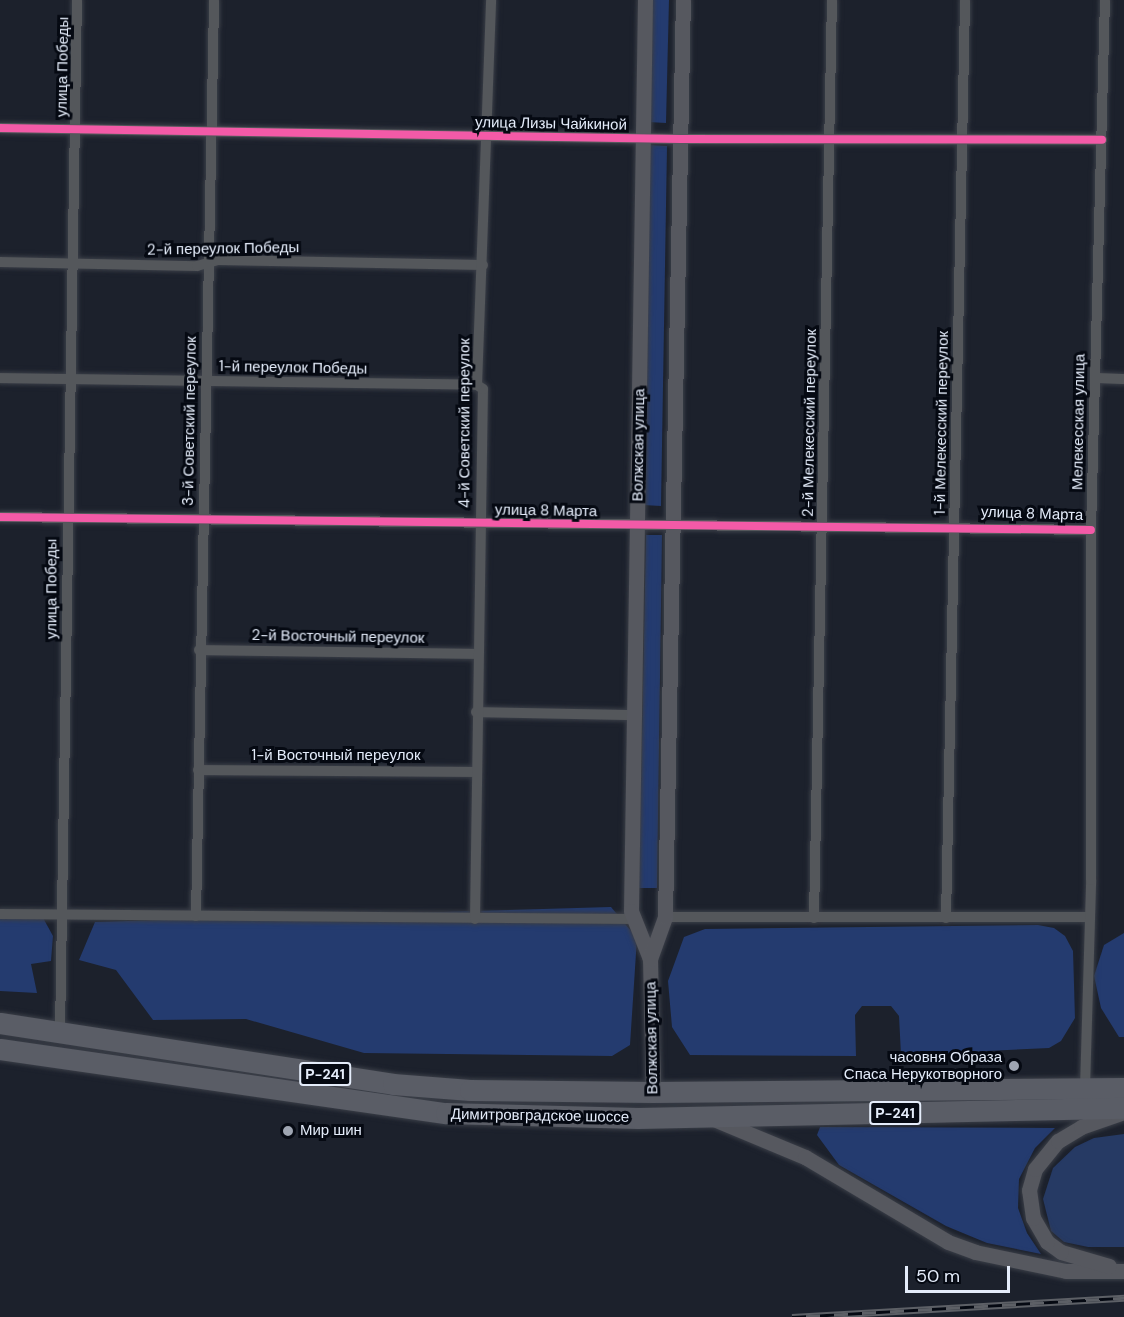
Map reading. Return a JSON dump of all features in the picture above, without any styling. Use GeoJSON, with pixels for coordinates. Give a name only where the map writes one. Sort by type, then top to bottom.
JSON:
{"type":"FeatureCollection","features":[{"type":"Feature","properties":{"kind":"highway","name":"Димитровградское шоссе"},"geometry":{"type":"LineString","coordinates":[[0,1023],[393,1084],[653,1092],[1105,1091]]}},
{"type":"Feature","properties":{"kind":"highway","name":"Димитровградское шоссе"},"geometry":{"type":"LineString","coordinates":[[0,1049],[446,1113],[704,1117],[1105,1091]]}},
{"type":"Feature","properties":{"kind":"highway","name":"Р-241"},"geometry":{"type":"LineString","coordinates":[[1105,1091],[1124,1110]]}},
{"type":"Feature","properties":{"kind":"highway","name":"Волжская улица"},"geometry":{"type":"LineString","coordinates":[[653,1092],[654,1118]]}},
{"type":"Feature","properties":{"kind":"main road","name":"Волжская улица"},"geometry":{"type":"LineString","coordinates":[[645,0],[632,911],[650,959],[653,1092]]}},
{"type":"Feature","properties":{"kind":"main road","name":"Волжская улица"},"geometry":{"type":"LineString","coordinates":[[650,959],[665,917],[683,0]]}},
{"type":"Feature","properties":{"kind":"main road"},"geometry":{"type":"LineString","coordinates":[[1124,1110],[1082,1127],[1058,1141],[1035,1170],[1029,1200],[1037,1227],[1053,1248],[1124,1270]]}},
{"type":"Feature","properties":{"kind":"main road"},"geometry":{"type":"LineString","coordinates":[[704,1117],[760,1135],[805,1157],[948,1242],[975,1252],[1066,1271],[1124,1270]]}},
{"type":"Feature","properties":{"kind":"street","name":"улица Победы"},"geometry":{"type":"LineString","coordinates":[[60,1033],[66,516],[71,378],[77,0]]}},
{"type":"Feature","properties":{"kind":"street","name":"3-й Советский переулок"},"geometry":{"type":"LineString","coordinates":[[196,916],[202,519],[207,382],[207,263],[214,0]]}},
{"type":"Feature","properties":{"kind":"street","name":"4-й Советский переулок"},"geometry":{"type":"LineString","coordinates":[[475,919],[475,772],[483,389],[477,385],[489,136],[491,0]]}},
{"type":"Feature","properties":{"kind":"street","name":"2-й Мелекесский переулок"},"geometry":{"type":"LineString","coordinates":[[814,918],[832,0]]}},
{"type":"Feature","properties":{"kind":"street","name":"1-й Мелекесский переулок"},"geometry":{"type":"LineString","coordinates":[[946,918],[965,0]]}},
{"type":"Feature","properties":{"kind":"street","name":"Мелекесская улица"},"geometry":{"type":"LineString","coordinates":[[1105,0],[1091,530],[1090,917],[1105,1091]]}},
{"type":"Feature","properties":{"kind":"street","name":"улица Лизы Чайкиной"},"geometry":{"type":"LineString","coordinates":[[0,128],[643,139],[1102,140]]}},
{"type":"Feature","properties":{"kind":"street","name":"2-й переулок Победы"},"geometry":{"type":"LineString","coordinates":[[0,262],[197,266],[207,263],[483,265]]}},
{"type":"Feature","properties":{"kind":"street","name":"1-й переулок Победы"},"geometry":{"type":"LineString","coordinates":[[0,378],[477,385]]}},
{"type":"Feature","properties":{"kind":"street"},"geometry":{"type":"LineString","coordinates":[[1095,378],[1124,379]]}},
{"type":"Feature","properties":{"kind":"street","name":"улица 8 Марта"},"geometry":{"type":"LineString","coordinates":[[0,517],[66,516],[671,526],[955,525],[1091,530]]}},
{"type":"Feature","properties":{"kind":"street","name":"2-й Восточный переулок"},"geometry":{"type":"LineString","coordinates":[[200,651],[477,654]]}},
{"type":"Feature","properties":{"kind":"street"},"geometry":{"type":"LineString","coordinates":[[476,712],[634,715]]}},
{"type":"Feature","properties":{"kind":"street","name":"1-й Восточный переулок"},"geometry":{"type":"LineString","coordinates":[[198,770],[475,772]]}},
{"type":"Feature","properties":{"kind":"street"},"geometry":{"type":"LineString","coordinates":[[0,914],[62,917],[635,919]]}},
{"type":"Feature","properties":{"kind":"street"},"geometry":{"type":"LineString","coordinates":[[665,917],[1090,917]]}},
{"type":"Feature","properties":{"kind":"shaded area"},"geometry":{"type":"Polygon","coordinates":[[[651,0],[669,0],[666,123],[648,122],[651,0]]]}},
{"type":"Feature","properties":{"kind":"shaded area"},"geometry":{"type":"Polygon","coordinates":[[[649,145],[667,146],[661,506],[643,505],[649,145]]]}},
{"type":"Feature","properties":{"kind":"shaded area"},"geometry":{"type":"Polygon","coordinates":[[[646,535],[662,535],[657,888],[639,888],[646,535]]]}},
{"type":"Feature","properties":{"kind":"shaded area"},"geometry":{"type":"Polygon","coordinates":[[[611,907],[637,938],[630,1045],[612,1056],[364,1053],[246,1019],[153,1020],[116,970],[79,960],[95,922],[611,907]]]}},
{"type":"Feature","properties":{"kind":"shaded area"},"geometry":{"type":"Polygon","coordinates":[[[0,912],[42,916],[53,936],[51,961],[31,964],[37,993],[0,991],[0,912]]]}},
{"type":"Feature","properties":{"kind":"shaded area"},"geometry":{"type":"Polygon","coordinates":[[[1038,925],[1054,928],[1065,936],[1073,951],[1075,1018],[1061,1041],[1049,1048],[901,1055],[899,1016],[891,1006],[862,1006],[855,1015],[856,1056],[690,1055],[672,1027],[668,981],[684,937],[705,929],[1038,925]]]}},
{"type":"Feature","properties":{"kind":"shaded area"},"geometry":{"type":"Polygon","coordinates":[[[1124,933],[1124,1037],[1119,1037],[1101,1008],[1094,976],[1104,945],[1124,933]]]}},
{"type":"Feature","properties":{"kind":"shaded area"},"geometry":{"type":"Polygon","coordinates":[[[820,1127],[1055,1128],[1035,1148],[1019,1179],[1018,1208],[1027,1233],[1041,1254],[987,1243],[946,1226],[839,1165],[817,1135],[820,1127]]]}},
{"type":"Feature","properties":{"kind":"shaded area"},"geometry":{"type":"Polygon","coordinates":[[[1124,1134],[1124,1247],[1088,1247],[1064,1242],[1051,1231],[1043,1199],[1053,1168],[1075,1147],[1094,1138],[1124,1134]]]}},
{"type":"Feature","properties":{"kind":"railway"},"geometry":{"type":"LineString","coordinates":[[792,1317],[1124,1298]]}},
{"type":"Feature","properties":{"kind":"cycle path"},"geometry":{"type":"LineString","coordinates":[[0,128],[681,139],[1102,140]]}},
{"type":"Feature","properties":{"kind":"cycle path"},"geometry":{"type":"LineString","coordinates":[[0,517],[1091,530]]}},
{"type":"Feature","properties":{"kind":"place","name":"часовня Образа Спаса Нерукотворного"},"geometry":{"type":"Point","coordinates":[1014,1066]}},
{"type":"Feature","properties":{"kind":"place","name":"Мир шин"},"geometry":{"type":"Point","coordinates":[288,1131]}}]}
